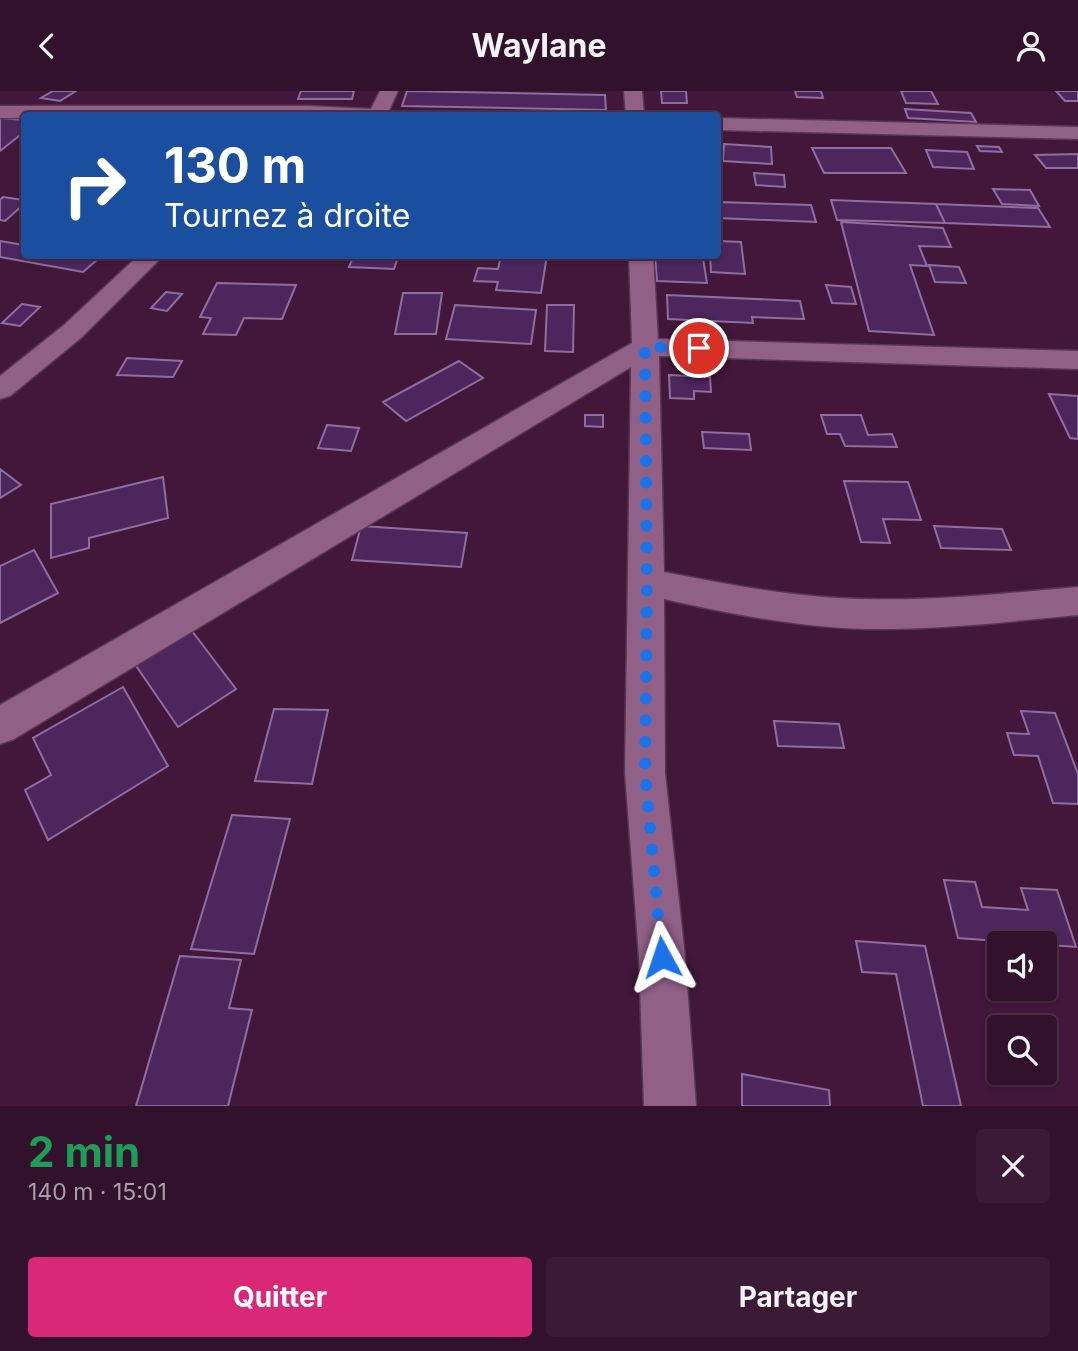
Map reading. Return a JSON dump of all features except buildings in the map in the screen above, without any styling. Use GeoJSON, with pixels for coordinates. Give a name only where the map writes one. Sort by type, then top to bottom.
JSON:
{"type":"FeatureCollection","features":[{"type":"Feature","properties":{"kind":"street"},"geometry":{"type":"LineString","coordinates":[[379,112],[389,91]]}},
{"type":"Feature","properties":{"kind":"street"},"geometry":{"type":"LineString","coordinates":[[633,91],[635,112]]}},
{"type":"Feature","properties":{"kind":"street"},"geometry":{"type":"LineString","coordinates":[[0,112],[21,112]]}},
{"type":"Feature","properties":{"kind":"street"},"geometry":{"type":"LineString","coordinates":[[721,124],[1078,133]]}},
{"type":"Feature","properties":{"kind":"street"},"geometry":{"type":"LineString","coordinates":[[0,390],[73,331],[149,259]]}},
{"type":"Feature","properties":{"kind":"street"},"geometry":{"type":"LineString","coordinates":[[641,259],[645,347],[647,582],[645,773],[662,957],[670,1106]]}},
{"type":"Feature","properties":{"kind":"street"},"geometry":{"type":"LineString","coordinates":[[0,726],[645,347],[1078,360]]}},
{"type":"Feature","properties":{"kind":"street"},"geometry":{"type":"LineString","coordinates":[[647,582],[746,603],[864,614],[1078,601]]}},
{"type":"Feature","properties":{"kind":"route"},"geometry":{"type":"LineString","coordinates":[[662,957],[645,773],[645,347],[699,348]]}}]}
